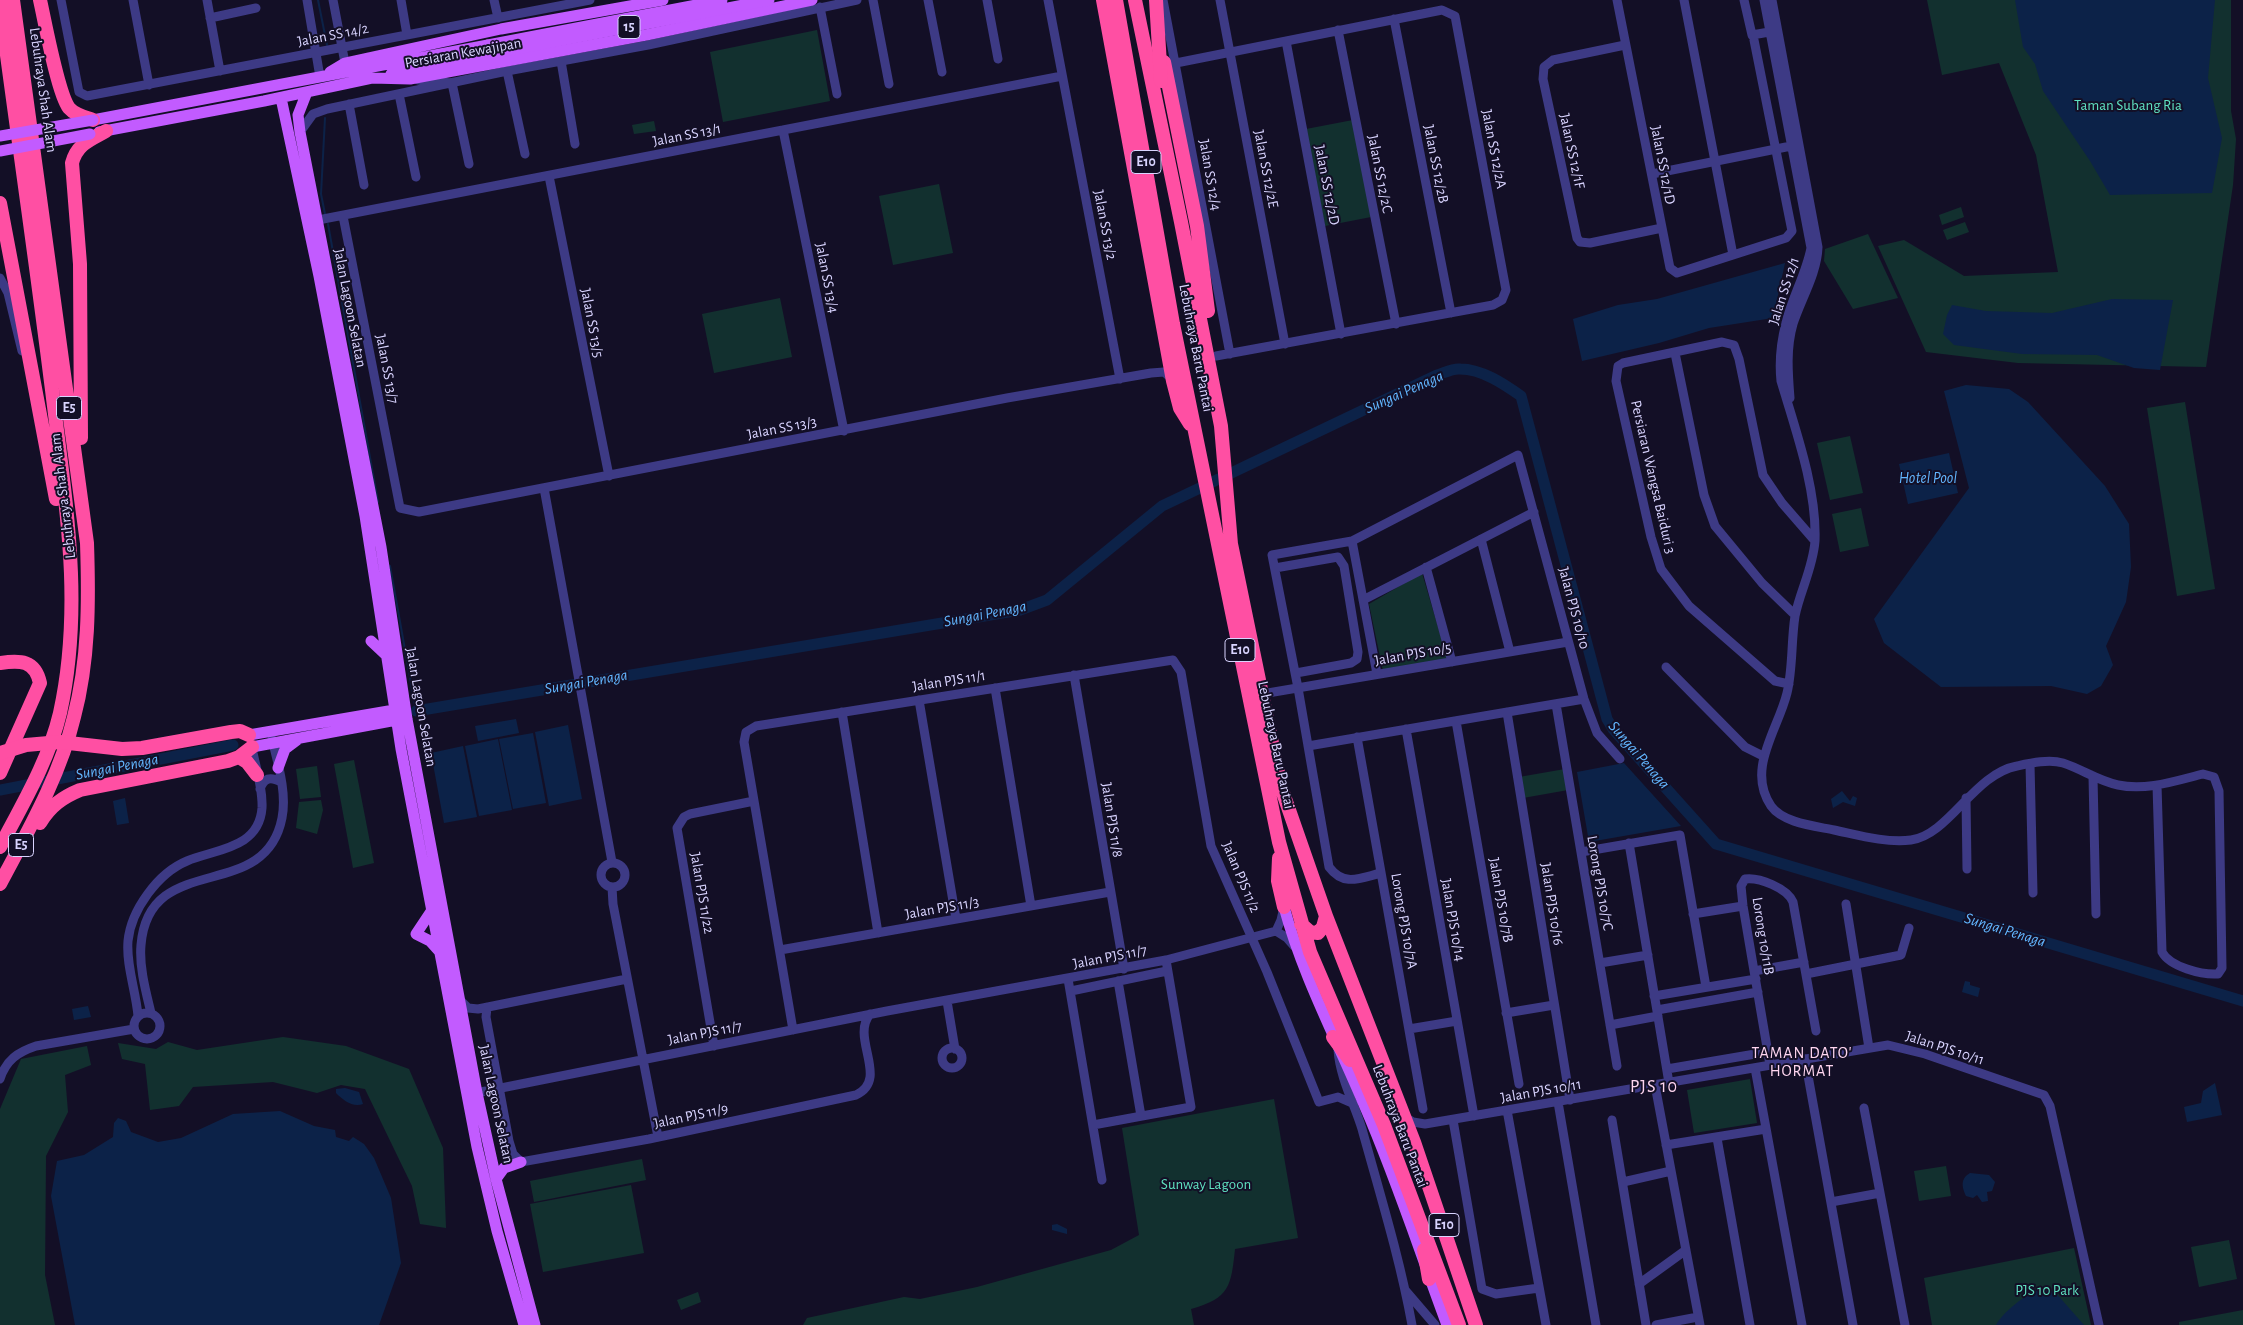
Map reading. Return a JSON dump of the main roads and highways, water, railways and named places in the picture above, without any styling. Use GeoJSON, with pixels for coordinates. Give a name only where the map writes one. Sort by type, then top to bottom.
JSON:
{"type":"FeatureCollection","features":[{"type":"Feature","properties":{"kind":"highway","name":"Lebuhraya Shah Alam"},"geometry":{"type":"LineString","coordinates":[[0,884],[42,813],[74,719],[84,672],[89,614],[87,543],[13,0]]}},
{"type":"Feature","properties":{"kind":"highway"},"geometry":{"type":"LineString","coordinates":[[40,0],[61,89],[68,106],[92,127]]}},
{"type":"Feature","properties":{"kind":"highway"},"geometry":{"type":"LineString","coordinates":[[1104,0],[1106,20],[1173,381],[1180,408],[1196,434]]}},
{"type":"Feature","properties":{"kind":"highway","name":"Lebuhraya Baru Pantai"},"geometry":{"type":"LineString","coordinates":[[1104,0],[1196,434],[1279,842],[1310,952],[1363,1073],[1459,1325]]}},
{"type":"Feature","properties":{"kind":"highway","name":"Lebuhraya Baru Pantai"},"geometry":{"type":"LineString","coordinates":[[1135,0],[1181,222],[1220,426],[1228,523],[1281,787],[1326,916],[1405,1117],[1476,1325]]}},
{"type":"Feature","properties":{"kind":"highway"},"geometry":{"type":"LineString","coordinates":[[1144,0],[1150,31],[1165,65],[1197,226],[1204,286]]}},
{"type":"Feature","properties":{"kind":"highway"},"geometry":{"type":"LineString","coordinates":[[1156,0],[1161,81],[1174,158],[1204,286],[1223,355],[1224,407],[1220,426]]}},
{"type":"Feature","properties":{"kind":"highway","name":"Lebuhraya Shah Alam"},"geometry":{"type":"LineString","coordinates":[[0,3],[38,275],[70,537],[73,598],[67,673],[59,716],[42,764],[0,847]]}},
{"type":"Feature","properties":{"kind":"highway"},"geometry":{"type":"LineString","coordinates":[[87,543],[81,426],[80,264],[72,163],[74,154],[80,145],[106,131]]}},
{"type":"Feature","properties":{"kind":"highway"},"geometry":{"type":"LineString","coordinates":[[0,202],[57,501],[70,537]]}},
{"type":"Feature","properties":{"kind":"highway"},"geometry":{"type":"LineString","coordinates":[[0,663],[18,660],[27,663],[38,674],[40,683],[2,762]]}},
{"type":"Feature","properties":{"kind":"highway"},"geometry":{"type":"LineString","coordinates":[[0,890],[42,813],[59,800],[80,790],[188,770],[238,757],[250,741],[240,732],[231,732],[142,748],[122,749],[60,742],[26,745],[2,762]]}},
{"type":"Feature","properties":{"kind":"highway"},"geometry":{"type":"LineString","coordinates":[[238,757],[247,762],[257,775]]}},
{"type":"Feature","properties":{"kind":"highway"},"geometry":{"type":"LineString","coordinates":[[1279,842],[1278,881],[1284,906]]}},
{"type":"Feature","properties":{"kind":"highway"},"geometry":{"type":"LineString","coordinates":[[1301,924],[1310,932],[1318,932],[1323,927],[1326,916]]}},
{"type":"Feature","properties":{"kind":"highway"},"geometry":{"type":"LineString","coordinates":[[1335,1043],[1354,1066],[1363,1073]]}},
{"type":"Feature","properties":{"kind":"highway"},"geometry":{"type":"LineString","coordinates":[[1420,1225],[1429,1279]]}},
{"type":"Feature","properties":{"kind":"main road","name":"Persiaran Kewajipan"},"geometry":{"type":"LineString","coordinates":[[0,151],[92,127],[322,76],[345,63],[501,29],[663,0]]}},
{"type":"Feature","properties":{"kind":"main road"},"geometry":{"type":"LineString","coordinates":[[680,28],[708,18],[713,13],[715,5],[713,0]]}},
{"type":"Feature","properties":{"kind":"main road","name":"15"},"geometry":{"type":"LineString","coordinates":[[489,49],[722,0]]}},
{"type":"Feature","properties":{"kind":"main road","name":"15"},"geometry":{"type":"LineString","coordinates":[[489,49],[769,0]]}},
{"type":"Feature","properties":{"kind":"main road","name":"Persiaran Kewajipan"},"geometry":{"type":"LineString","coordinates":[[0,136],[92,127],[106,131],[281,98],[372,78],[410,79],[816,4]]}},
{"type":"Feature","properties":{"kind":"main road"},"geometry":{"type":"LineString","coordinates":[[322,76],[489,49]]}},
{"type":"Feature","properties":{"kind":"main road"},"geometry":{"type":"LineString","coordinates":[[372,78],[489,49]]}},
{"type":"Feature","properties":{"kind":"main road","name":"Jalan Lagoon Selatan"},"geometry":{"type":"LineString","coordinates":[[307,92],[298,115],[300,132],[378,530],[395,713],[394,727],[398,733],[440,952],[472,1094],[496,1179],[523,1297],[524,1325]]}},
{"type":"Feature","properties":{"kind":"main road","name":"Jalan Lagoon Selatan"},"geometry":{"type":"LineString","coordinates":[[281,98],[321,284],[382,616],[395,713],[459,999],[484,1182],[523,1297],[535,1325]]}},
{"type":"Feature","properties":{"kind":"main road"},"geometry":{"type":"LineString","coordinates":[[382,616],[371,638],[388,657]]}},
{"type":"Feature","properties":{"kind":"main road"},"geometry":{"type":"LineString","coordinates":[[278,768],[285,749],[291,742],[395,713]]}},
{"type":"Feature","properties":{"kind":"main road"},"geometry":{"type":"LineString","coordinates":[[250,741],[395,713]]}},
{"type":"Feature","properties":{"kind":"main road"},"geometry":{"type":"LineString","coordinates":[[272,737],[306,737]]}},
{"type":"Feature","properties":{"kind":"main road"},"geometry":{"type":"LineString","coordinates":[[1284,906],[1294,946],[1335,1043],[1366,1108],[1447,1325]]}},
{"type":"Feature","properties":{"kind":"main road"},"geometry":{"type":"LineString","coordinates":[[432,910],[416,934],[418,937],[430,941],[440,952]]}},
{"type":"Feature","properties":{"kind":"main road"},"geometry":{"type":"LineString","coordinates":[[496,1179],[504,1168],[520,1162]]}},
{"type":"Feature","properties":{"kind":"water"},"geometry":{"type":"Polygon","coordinates":[[[2015,0],[2215,0],[2208,78],[2222,138],[2212,193],[2110,195],[2090,161],[2043,91],[2035,64],[2023,47],[2015,0]]]}},
{"type":"Feature","properties":{"kind":"water"},"geometry":{"type":"Polygon","coordinates":[[[1785,263],[1773,318],[1709,328],[1659,343],[1582,361],[1573,319],[1618,305],[1657,299],[1785,263]]]}},
{"type":"Feature","properties":{"kind":"water"},"geometry":{"type":"Polygon","coordinates":[[[2112,299],[2173,300],[2160,370],[2134,368],[2097,355],[2022,354],[1954,345],[1943,334],[1947,315],[1952,305],[1986,311],[2052,313],[2112,299]]]}},
{"type":"Feature","properties":{"kind":"water"},"geometry":{"type":"Polygon","coordinates":[[[1966,385],[2009,389],[2028,402],[2105,486],[2129,524],[2131,567],[2126,602],[2106,646],[2113,665],[2101,686],[2087,694],[2051,686],[1941,687],[1884,643],[1874,619],[1969,488],[1944,391],[1966,385]]]}},
{"type":"Feature","properties":{"kind":"water","name":"Hotel Pool"},"geometry":{"type":"Polygon","coordinates":[[[1949,453],[1958,493],[1908,504],[1899,464],[1949,453]]]}},
{"type":"Feature","properties":{"kind":"water"},"geometry":{"type":"Polygon","coordinates":[[[516,719],[519,733],[478,741],[475,726],[516,719]]]}},
{"type":"Feature","properties":{"kind":"water"},"geometry":{"type":"Polygon","coordinates":[[[568,725],[582,799],[549,806],[535,732],[568,725]]]}},
{"type":"Feature","properties":{"kind":"water"},"geometry":{"type":"Polygon","coordinates":[[[533,733],[546,803],[513,809],[499,739],[533,733]]]}},
{"type":"Feature","properties":{"kind":"water"},"geometry":{"type":"Polygon","coordinates":[[[498,739],[512,810],[479,816],[465,746],[498,739]]]}},
{"type":"Feature","properties":{"kind":"water"},"geometry":{"type":"Polygon","coordinates":[[[463,746],[477,817],[444,823],[431,753],[463,746]]]}},
{"type":"Feature","properties":{"kind":"water"},"geometry":{"type":"Polygon","coordinates":[[[1624,763],[1681,826],[1589,842],[1577,772],[1624,763]]]}},
{"type":"Feature","properties":{"kind":"water"},"geometry":{"type":"Polygon","coordinates":[[[1842,791],[1850,801],[1853,796],[1857,798],[1855,806],[1843,802],[1833,808],[1831,799],[1842,791]]]}},
{"type":"Feature","properties":{"kind":"water"},"geometry":{"type":"Polygon","coordinates":[[[125,798],[129,823],[117,825],[113,801],[125,798]]]}},
{"type":"Feature","properties":{"kind":"water"},"geometry":{"type":"Polygon","coordinates":[[[1965,981],[1970,982],[1970,985],[1980,988],[1978,997],[1962,992],[1965,981]]]}},
{"type":"Feature","properties":{"kind":"water"},"geometry":{"type":"Polygon","coordinates":[[[88,1006],[91,1017],[74,1020],[72,1009],[88,1006]]]}},
{"type":"Feature","properties":{"kind":"water"},"geometry":{"type":"Polygon","coordinates":[[[2215,1083],[2222,1115],[2187,1122],[2184,1107],[2201,1103],[2203,1091],[2215,1083]]]}},
{"type":"Feature","properties":{"kind":"water"},"geometry":{"type":"Polygon","coordinates":[[[345,1088],[359,1092],[363,1104],[352,1104],[336,1093],[336,1089],[345,1088]]]}},
{"type":"Feature","properties":{"kind":"water"},"geometry":{"type":"Polygon","coordinates":[[[280,1111],[314,1126],[335,1130],[336,1137],[349,1141],[353,1137],[364,1144],[374,1158],[391,1198],[401,1263],[379,1325],[75,1325],[51,1196],[57,1161],[84,1155],[113,1137],[114,1123],[118,1118],[126,1121],[131,1132],[158,1142],[181,1138],[233,1114],[280,1111]]]}},
{"type":"Feature","properties":{"kind":"water"},"geometry":{"type":"Polygon","coordinates":[[[1970,1173],[1989,1175],[1995,1182],[1992,1191],[1987,1192],[1988,1201],[1982,1202],[1977,1195],[1973,1198],[1966,1196],[1963,1181],[1970,1173]]]}},
{"type":"Feature","properties":{"kind":"water"},"geometry":{"type":"Polygon","coordinates":[[[1057,1224],[1067,1229],[1067,1234],[1052,1230],[1052,1225],[1057,1224]]]}},
{"type":"Feature","properties":{"kind":"water"},"geometry":{"type":"Polygon","coordinates":[[[2039,1289],[2055,1292],[2084,1325],[1996,1325],[2003,1315],[2015,1304],[2039,1289]]]}},
{"type":"Feature","properties":{"kind":"waterway"},"geometry":{"type":"LineString","coordinates":[[318,0],[327,45]]}},
{"type":"Feature","properties":{"kind":"waterway"},"geometry":{"type":"LineString","coordinates":[[325,118],[321,194],[325,214]]}},
{"type":"Feature","properties":{"kind":"waterway"},"geometry":{"type":"LineString","coordinates":[[328,224],[378,502]]}},
{"type":"Feature","properties":{"kind":"waterway","name":"Sungai Penaga"},"geometry":{"type":"LineString","coordinates":[[416,711],[1020,610],[1047,600],[1162,506],[1437,375],[1454,369],[1468,370],[1484,374],[1521,396],[1607,719],[1613,729],[1716,844],[2243,1001]]}},
{"type":"Feature","properties":{"kind":"waterway"},"geometry":{"type":"LineString","coordinates":[[390,566],[416,711]]}},
{"type":"Feature","properties":{"kind":"waterway","name":"Sungai Penaga"},"geometry":{"type":"LineString","coordinates":[[0,790],[233,745]]}},
{"type":"Feature","properties":{"kind":"district","name":"TAMAN DATO' HORMAT"},"geometry":{"type":"Point","coordinates":[1802,1062]}},
{"type":"Feature","properties":{"kind":"district","name":"PJS 10"},"geometry":{"type":"Point","coordinates":[1654,1087]}},
{"type":"Feature","properties":{"kind":"park label","name":"Taman Subang Ria"},"geometry":{"type":"Point","coordinates":[2128,105]}},
{"type":"Feature","properties":{"kind":"park label","name":"Sunway Lagoon"},"geometry":{"type":"Point","coordinates":[1206,1184]}},
{"type":"Feature","properties":{"kind":"park label","name":"PJS 10 Park"},"geometry":{"type":"Point","coordinates":[2047,1290]}}]}
